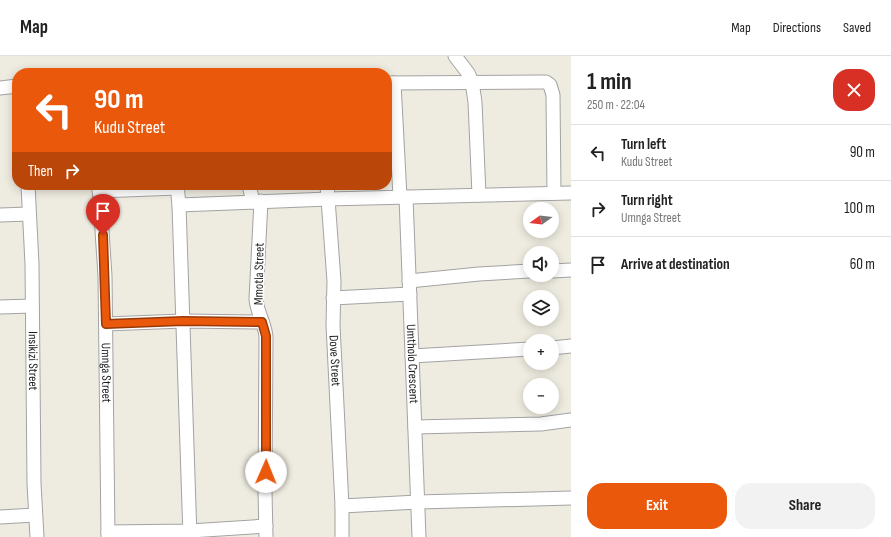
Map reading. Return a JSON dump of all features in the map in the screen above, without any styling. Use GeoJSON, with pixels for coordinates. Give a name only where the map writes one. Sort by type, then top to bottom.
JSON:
{"type":"FeatureCollection","features":[{"type":"Feature","properties":{"kind":"street"},"geometry":{"type":"LineString","coordinates":[[455,56],[468,73],[472,82],[475,102],[479,195]]}},
{"type":"Feature","properties":{"kind":"street"},"geometry":{"type":"LineString","coordinates":[[392,83],[546,82],[550,85],[553,95],[554,193]]}},
{"type":"Feature","properties":{"kind":"street"},"geometry":{"type":"LineString","coordinates":[[0,88],[12,87]]}},
{"type":"Feature","properties":{"kind":"street","name":"Umtholo Crescent"},"geometry":{"type":"LineString","coordinates":[[392,101],[403,197],[409,287],[418,502],[418,537]]}},
{"type":"Feature","properties":{"kind":"street","name":"Insikizi Street"},"geometry":{"type":"LineString","coordinates":[[28,190],[32,264],[35,515],[37,537]]}},
{"type":"Feature","properties":{"kind":"street","name":"Umnga Street"},"geometry":{"type":"LineString","coordinates":[[99,190],[104,256],[106,324],[108,534]]}},
{"type":"Feature","properties":{"kind":"street"},"geometry":{"type":"LineString","coordinates":[[177,190],[190,534]]}},
{"type":"Feature","properties":{"kind":"street","name":"Mmotla Street"},"geometry":{"type":"LineString","coordinates":[[251,190],[257,202],[256,299],[257,308],[266,336],[266,531]]}},
{"type":"Feature","properties":{"kind":"street","name":"Dove Street"},"geometry":{"type":"LineString","coordinates":[[327,190],[334,281],[333,298],[342,537]]}},
{"type":"Feature","properties":{"kind":"street"},"geometry":{"type":"LineString","coordinates":[[178,205],[328,199],[571,193]]}},
{"type":"Feature","properties":{"kind":"street"},"geometry":{"type":"LineString","coordinates":[[0,215],[29,214]]}},
{"type":"Feature","properties":{"kind":"street"},"geometry":{"type":"LineString","coordinates":[[559,271],[571,270]]}},
{"type":"Feature","properties":{"kind":"street"},"geometry":{"type":"LineString","coordinates":[[333,298],[409,287],[479,274],[523,271]]}},
{"type":"Feature","properties":{"kind":"street"},"geometry":{"type":"LineString","coordinates":[[0,307],[32,306]]}},
{"type":"Feature","properties":{"kind":"street"},"geometry":{"type":"LineString","coordinates":[[106,324],[183,321],[262,322]]}},
{"type":"Feature","properties":{"kind":"street"},"geometry":{"type":"LineString","coordinates":[[559,347],[571,346]]}},
{"type":"Feature","properties":{"kind":"street"},"geometry":{"type":"LineString","coordinates":[[412,356],[523,349]]}},
{"type":"Feature","properties":{"kind":"street"},"geometry":{"type":"LineString","coordinates":[[415,427],[541,424],[571,420]]}},
{"type":"Feature","properties":{"kind":"street"},"geometry":{"type":"LineString","coordinates":[[342,506],[418,502],[571,498]]}},
{"type":"Feature","properties":{"kind":"street"},"geometry":{"type":"LineString","coordinates":[[0,517],[35,515]]}},
{"type":"Feature","properties":{"kind":"street"},"geometry":{"type":"LineString","coordinates":[[108,534],[190,534],[266,531]]}},
{"type":"Feature","properties":{"kind":"route"},"geometry":{"type":"LineString","coordinates":[[103,235],[106,324],[183,321],[262,322],[266,336],[266,472]]}}]}
